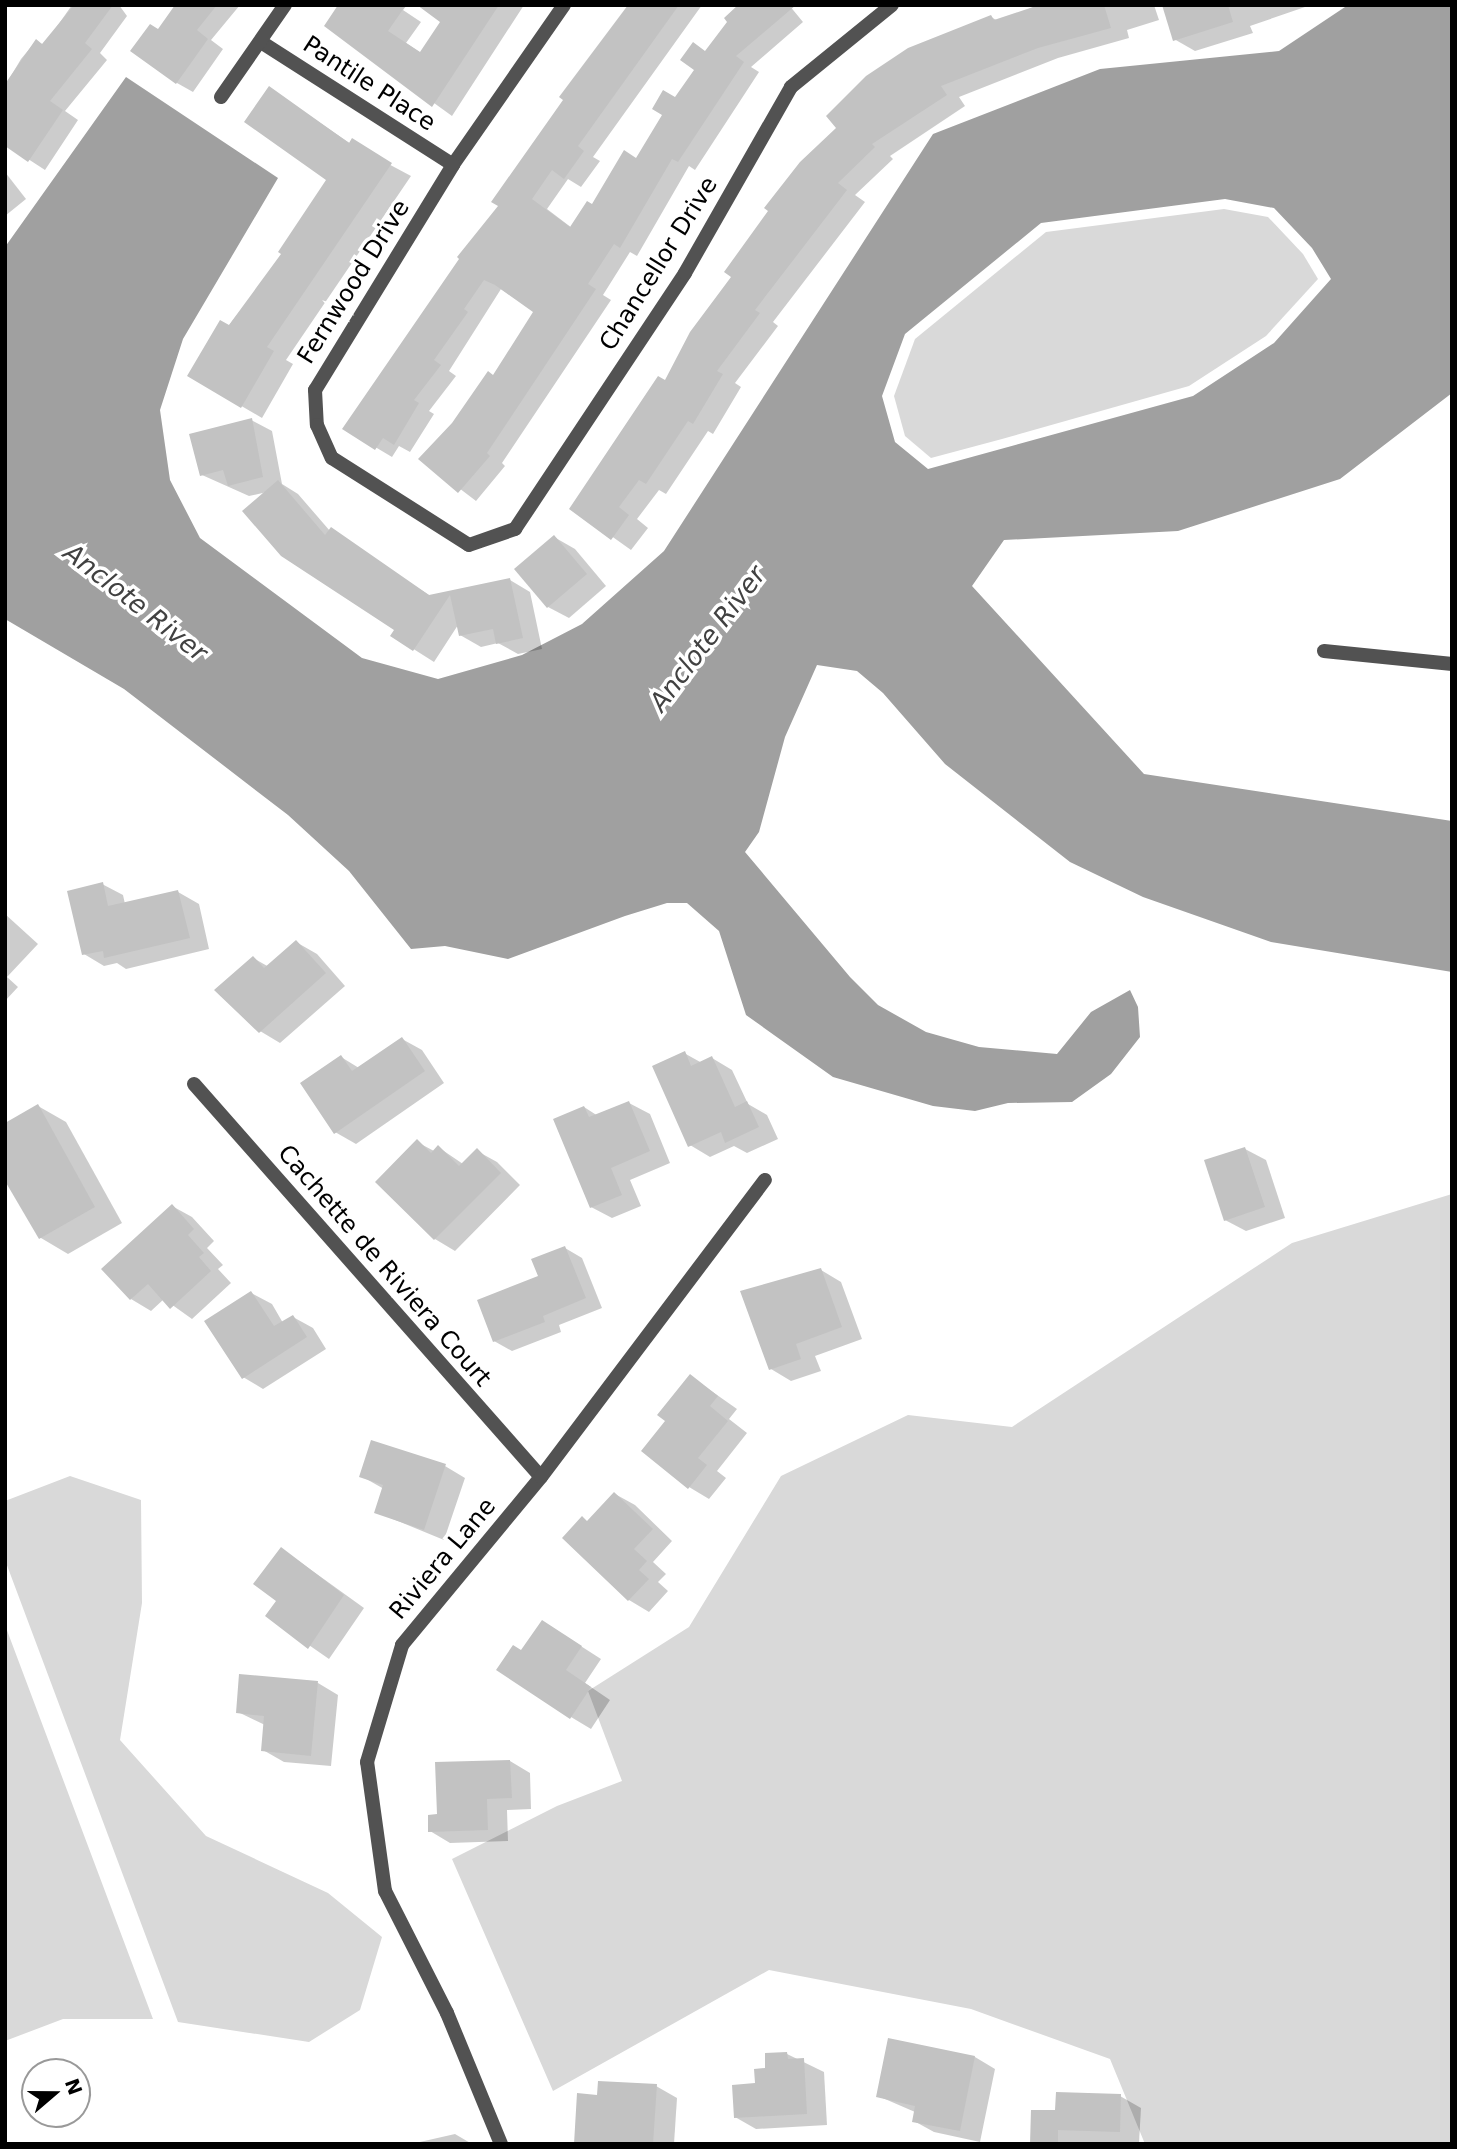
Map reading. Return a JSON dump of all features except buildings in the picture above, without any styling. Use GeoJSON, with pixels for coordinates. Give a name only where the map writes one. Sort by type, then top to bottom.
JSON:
{"type":"FeatureCollection","features":[{"type":"Feature","properties":{"kind":"street"},"geometry":{"type":"LineString","coordinates":[[221,97],[285,5]]}},
{"type":"Feature","properties":{"kind":"street","name":"Fernwood Drive"},"geometry":{"type":"LineString","coordinates":[[469,545],[332,458],[317,425],[315,390],[453,165],[564,5]]}},
{"type":"Feature","properties":{"kind":"street","name":"Chancellor Drive"},"geometry":{"type":"LineString","coordinates":[[469,545],[515,529],[685,273],[791,87],[892,5]]}},
{"type":"Feature","properties":{"kind":"street","name":"Pantile Place"},"geometry":{"type":"LineString","coordinates":[[261,42],[453,165]]}},
{"type":"Feature","properties":{"kind":"street"},"geometry":{"type":"LineString","coordinates":[[1324,651],[1452,664]]}},
{"type":"Feature","properties":{"kind":"street","name":"Cachette de Riviera Court"},"geometry":{"type":"LineString","coordinates":[[194,1084],[541,1477]]}},
{"type":"Feature","properties":{"kind":"street","name":"Riviera Lane"},"geometry":{"type":"LineString","coordinates":[[501,2144],[447,2013],[385,1891],[367,1762],[402,1645],[541,1477],[765,1180]]}},
{"type":"Feature","properties":{"kind":"shaded area"},"geometry":{"type":"Polygon","coordinates":[[[1224,209],[1268,217],[1303,254],[1318,279],[1266,336],[1189,386],[1002,439],[931,458],[905,436],[894,396],[915,339],[1046,232],[1224,209]]]}},
{"type":"Feature","properties":{"kind":"shaded area"},"geometry":{"type":"Polygon","coordinates":[[[1452,1194],[1452,2144],[1145,2144],[1110,2059],[971,2009],[769,1970],[553,2091],[452,1859],[557,1806],[622,1781],[588,1691],[689,1627],[781,1476],[908,1415],[1012,1427],[1292,1243],[1452,1194]]]}},
{"type":"Feature","properties":{"kind":"shaded area"},"geometry":{"type":"Polygon","coordinates":[[[70,1476],[141,1500],[142,1603],[120,1740],[206,1836],[328,1893],[382,1937],[360,2010],[309,2042],[178,2022],[5,1560],[5,1501],[70,1476]]]}},
{"type":"Feature","properties":{"kind":"shaded area"},"geometry":{"type":"Polygon","coordinates":[[[5,1625],[153,2019],[63,2019],[5,2041],[5,1625]]]}},
{"type":"Feature","properties":{"kind":"water","name":"Anclote River"},"geometry":{"type":"Polygon","coordinates":[[[1348,5],[1452,5],[1452,393],[1340,479],[1178,531],[1004,540],[972,586],[1144,774],[1452,821],[1452,972],[1271,942],[1143,897],[1070,862],[945,764],[883,693],[857,671],[817,665],[785,737],[759,832],[745,852],[850,977],[878,1005],[926,1032],[979,1047],[1057,1054],[1091,1012],[1130,990],[1138,1007],[1140,1037],[1111,1074],[1072,1102],[1008,1103],[975,1111],[933,1106],[833,1077],[746,1015],[719,931],[687,903],[667,903],[625,916],[508,959],[445,946],[411,949],[349,871],[288,815],[124,689],[5,619],[5,247],[126,77],[278,178],[183,339],[160,410],[170,480],[200,538],[362,658],[438,679],[522,655],[582,624],[664,551],[933,134],[1100,69],[1279,51],[1348,5]],[[1225,199],[1041,223],[905,334],[882,396],[895,442],[928,469],[1193,396],[1274,343],[1331,279],[1312,248],[1274,208],[1225,199]]]}}]}
